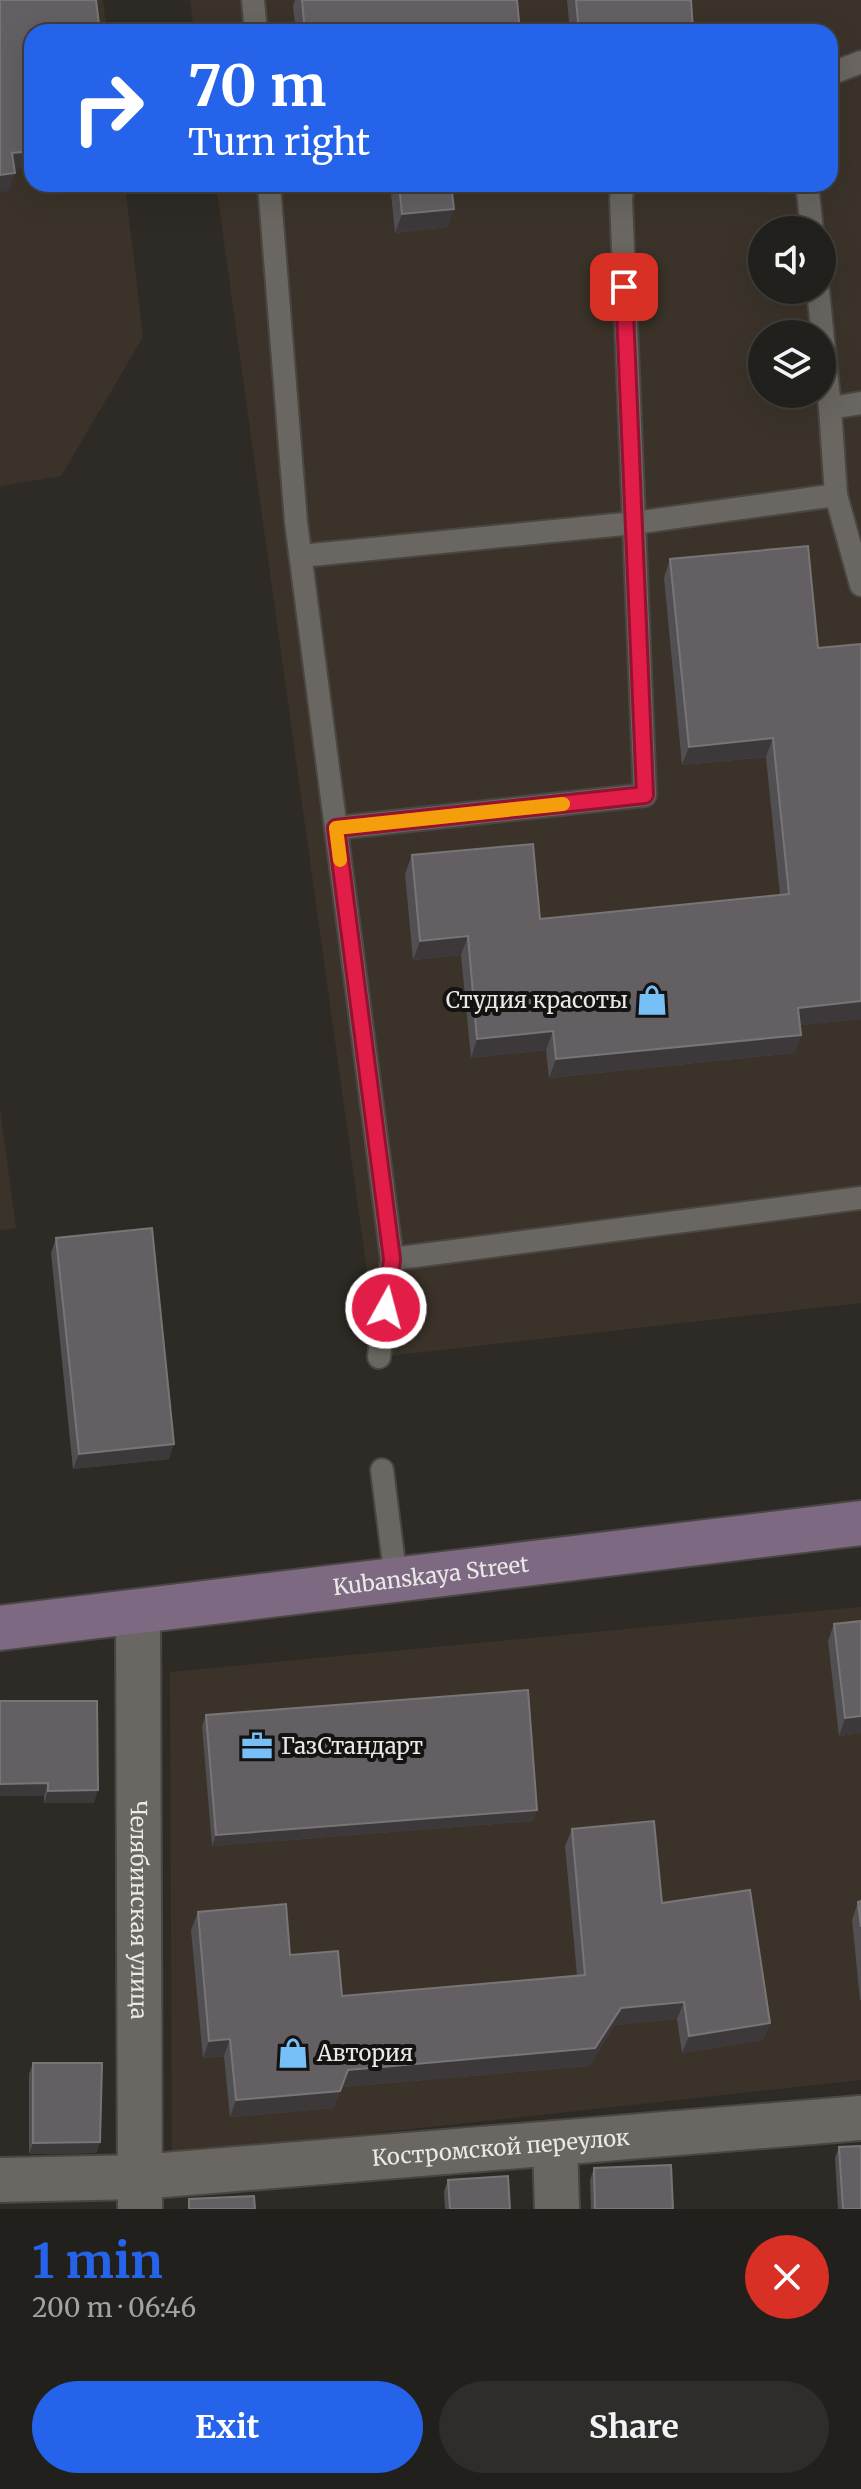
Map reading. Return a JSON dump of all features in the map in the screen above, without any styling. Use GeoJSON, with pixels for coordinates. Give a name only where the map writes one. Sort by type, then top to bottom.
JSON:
{"type":"FeatureCollection","features":[{"type":"Feature","properties":{"kind":"main road","name":"Kubanskaya Street"},"geometry":{"type":"LineString","coordinates":[[0,1628],[861,1523]]}},
{"type":"Feature","properties":{"kind":"street","name":"Челябинская улица"},"geometry":{"type":"LineString","coordinates":[[138,1612],[140,2193]]}},
{"type":"Feature","properties":{"kind":"street","name":"Костромской переулок"},"geometry":{"type":"LineString","coordinates":[[0,2180],[140,2193],[555,2143],[861,2118]]}},
{"type":"Feature","properties":{"kind":"street"},"geometry":{"type":"LineString","coordinates":[[555,2143],[557,2209]]}},
{"type":"Feature","properties":{"kind":"lane"},"geometry":{"type":"LineString","coordinates":[[253,0],[255,24]]}},
{"type":"Feature","properties":{"kind":"lane"},"geometry":{"type":"LineString","coordinates":[[838,71],[861,62]]}},
{"type":"Feature","properties":{"kind":"lane"},"geometry":{"type":"LineString","coordinates":[[270,192],[301,556],[392,1259],[379,1357]]}},
{"type":"Feature","properties":{"kind":"lane"},"geometry":{"type":"LineString","coordinates":[[336,828],[645,795],[622,192]]}},
{"type":"Feature","properties":{"kind":"lane"},"geometry":{"type":"LineString","coordinates":[[808,192],[810,216]]}},
{"type":"Feature","properties":{"kind":"lane"},"geometry":{"type":"LineString","coordinates":[[836,407],[861,403]]}},
{"type":"Feature","properties":{"kind":"lane"},"geometry":{"type":"LineString","coordinates":[[830,408],[836,495],[861,585]]}},
{"type":"Feature","properties":{"kind":"lane"},"geometry":{"type":"LineString","coordinates":[[301,556],[634,523],[836,495]]}},
{"type":"Feature","properties":{"kind":"lane"},"geometry":{"type":"LineString","coordinates":[[392,1259],[861,1198]]}},
{"type":"Feature","properties":{"kind":"lane"},"geometry":{"type":"LineString","coordinates":[[382,1470],[396,1580]]}},
{"type":"Feature","properties":{"kind":"shaded area"},"geometry":{"type":"Polygon","coordinates":[[[0,0],[103,0],[106,24],[24,24],[24,192],[126,192],[143,337],[61,476],[0,486],[0,0]]]}},
{"type":"Feature","properties":{"kind":"shaded area"},"geometry":{"type":"Polygon","coordinates":[[[190,0],[861,0],[861,1303],[379,1357],[217,192],[838,192],[838,24],[193,24],[190,0]]]}},
{"type":"Feature","properties":{"kind":"shaded area"},"geometry":{"type":"Polygon","coordinates":[[[0,1109],[16,1228],[0,1230],[0,1109]]]}},
{"type":"Feature","properties":{"kind":"shaded area"},"geometry":{"type":"Polygon","coordinates":[[[861,1607],[861,2080],[172,2155],[170,1672],[861,1607]]]}},
{"type":"Feature","properties":{"kind":"building"},"geometry":{"type":"Polygon","coordinates":[[[0,0],[96,0],[99,24],[24,24],[24,152],[12,153],[15,173],[0,175],[0,0]]]}},
{"type":"Feature","properties":{"kind":"building"},"geometry":{"type":"Polygon","coordinates":[[[302,0],[517,0],[519,24],[304,24],[302,0]]]}},
{"type":"Feature","properties":{"kind":"building"},"geometry":{"type":"Polygon","coordinates":[[[576,0],[691,0],[693,24],[578,24],[576,0]]]}},
{"type":"Feature","properties":{"kind":"building"},"geometry":{"type":"Polygon","coordinates":[[[400,192],[452,192],[454,209],[402,214],[400,192]]]}},
{"type":"Feature","properties":{"kind":"building"},"geometry":{"type":"Polygon","coordinates":[[[808,546],[818,648],[861,644],[861,1001],[798,1008],[801,1035],[556,1059],[553,1031],[477,1039],[468,936],[420,941],[412,855],[533,844],[540,919],[789,894],[773,738],[689,747],[670,559],[808,546]]]}},
{"type":"Feature","properties":{"kind":"building"},"geometry":{"type":"Polygon","coordinates":[[[152,1228],[174,1444],[79,1454],[56,1238],[152,1228]]]}},
{"type":"Feature","properties":{"kind":"building"},"geometry":{"type":"Polygon","coordinates":[[[861,1621],[861,1716],[845,1718],[834,1624],[861,1621]]]}},
{"type":"Feature","properties":{"kind":"building"},"geometry":{"type":"Polygon","coordinates":[[[528,1690],[537,1810],[216,1835],[206,1715],[528,1690]]]}},
{"type":"Feature","properties":{"kind":"building"},"geometry":{"type":"Polygon","coordinates":[[[0,1701],[97,1701],[98,1790],[48,1791],[48,1783],[0,1784],[0,1701]]]}},
{"type":"Feature","properties":{"kind":"building"},"geometry":{"type":"Polygon","coordinates":[[[654,1821],[662,1903],[750,1890],[770,2023],[689,2036],[684,2002],[621,2008],[595,2048],[348,2070],[340,2091],[236,2100],[230,2039],[209,2041],[198,1912],[286,1904],[290,1955],[338,1951],[342,1996],[585,1975],[572,1829],[654,1821]]]}},
{"type":"Feature","properties":{"kind":"building"},"geometry":{"type":"Polygon","coordinates":[[[33,2063],[102,2063],[100,2142],[33,2143],[33,2063]]]}},
{"type":"Feature","properties":{"kind":"building"},"geometry":{"type":"Polygon","coordinates":[[[861,2146],[861,2209],[843,2209],[839,2147],[861,2146]]]}},
{"type":"Feature","properties":{"kind":"building"},"geometry":{"type":"Polygon","coordinates":[[[671,2165],[673,2209],[595,2209],[594,2168],[671,2165]]]}},
{"type":"Feature","properties":{"kind":"building"},"geometry":{"type":"Polygon","coordinates":[[[508,2176],[510,2209],[450,2209],[448,2180],[508,2176]]]}},
{"type":"Feature","properties":{"kind":"building"},"geometry":{"type":"Polygon","coordinates":[[[254,2196],[255,2209],[189,2209],[189,2199],[254,2196]]]}},
{"type":"Feature","properties":{"kind":"slow traffic"},"geometry":{"type":"LineString","coordinates":[[340,860],[336,828],[563,804]]}},
{"type":"Feature","properties":{"kind":"place","name":"Студия красоты"},"geometry":{"type":"Point","coordinates":[652,1000]}},
{"type":"Feature","properties":{"kind":"place","name":"ГазСтандарт"},"geometry":{"type":"Point","coordinates":[257,1746]}},
{"type":"Feature","properties":{"kind":"place","name":"Автория"},"geometry":{"type":"Point","coordinates":[293,2053]}},
{"type":"Feature","properties":{"kind":"route"},"geometry":{"type":"LineString","coordinates":[[386,1308],[392,1259],[336,828],[645,795],[624,287]]}}]}
